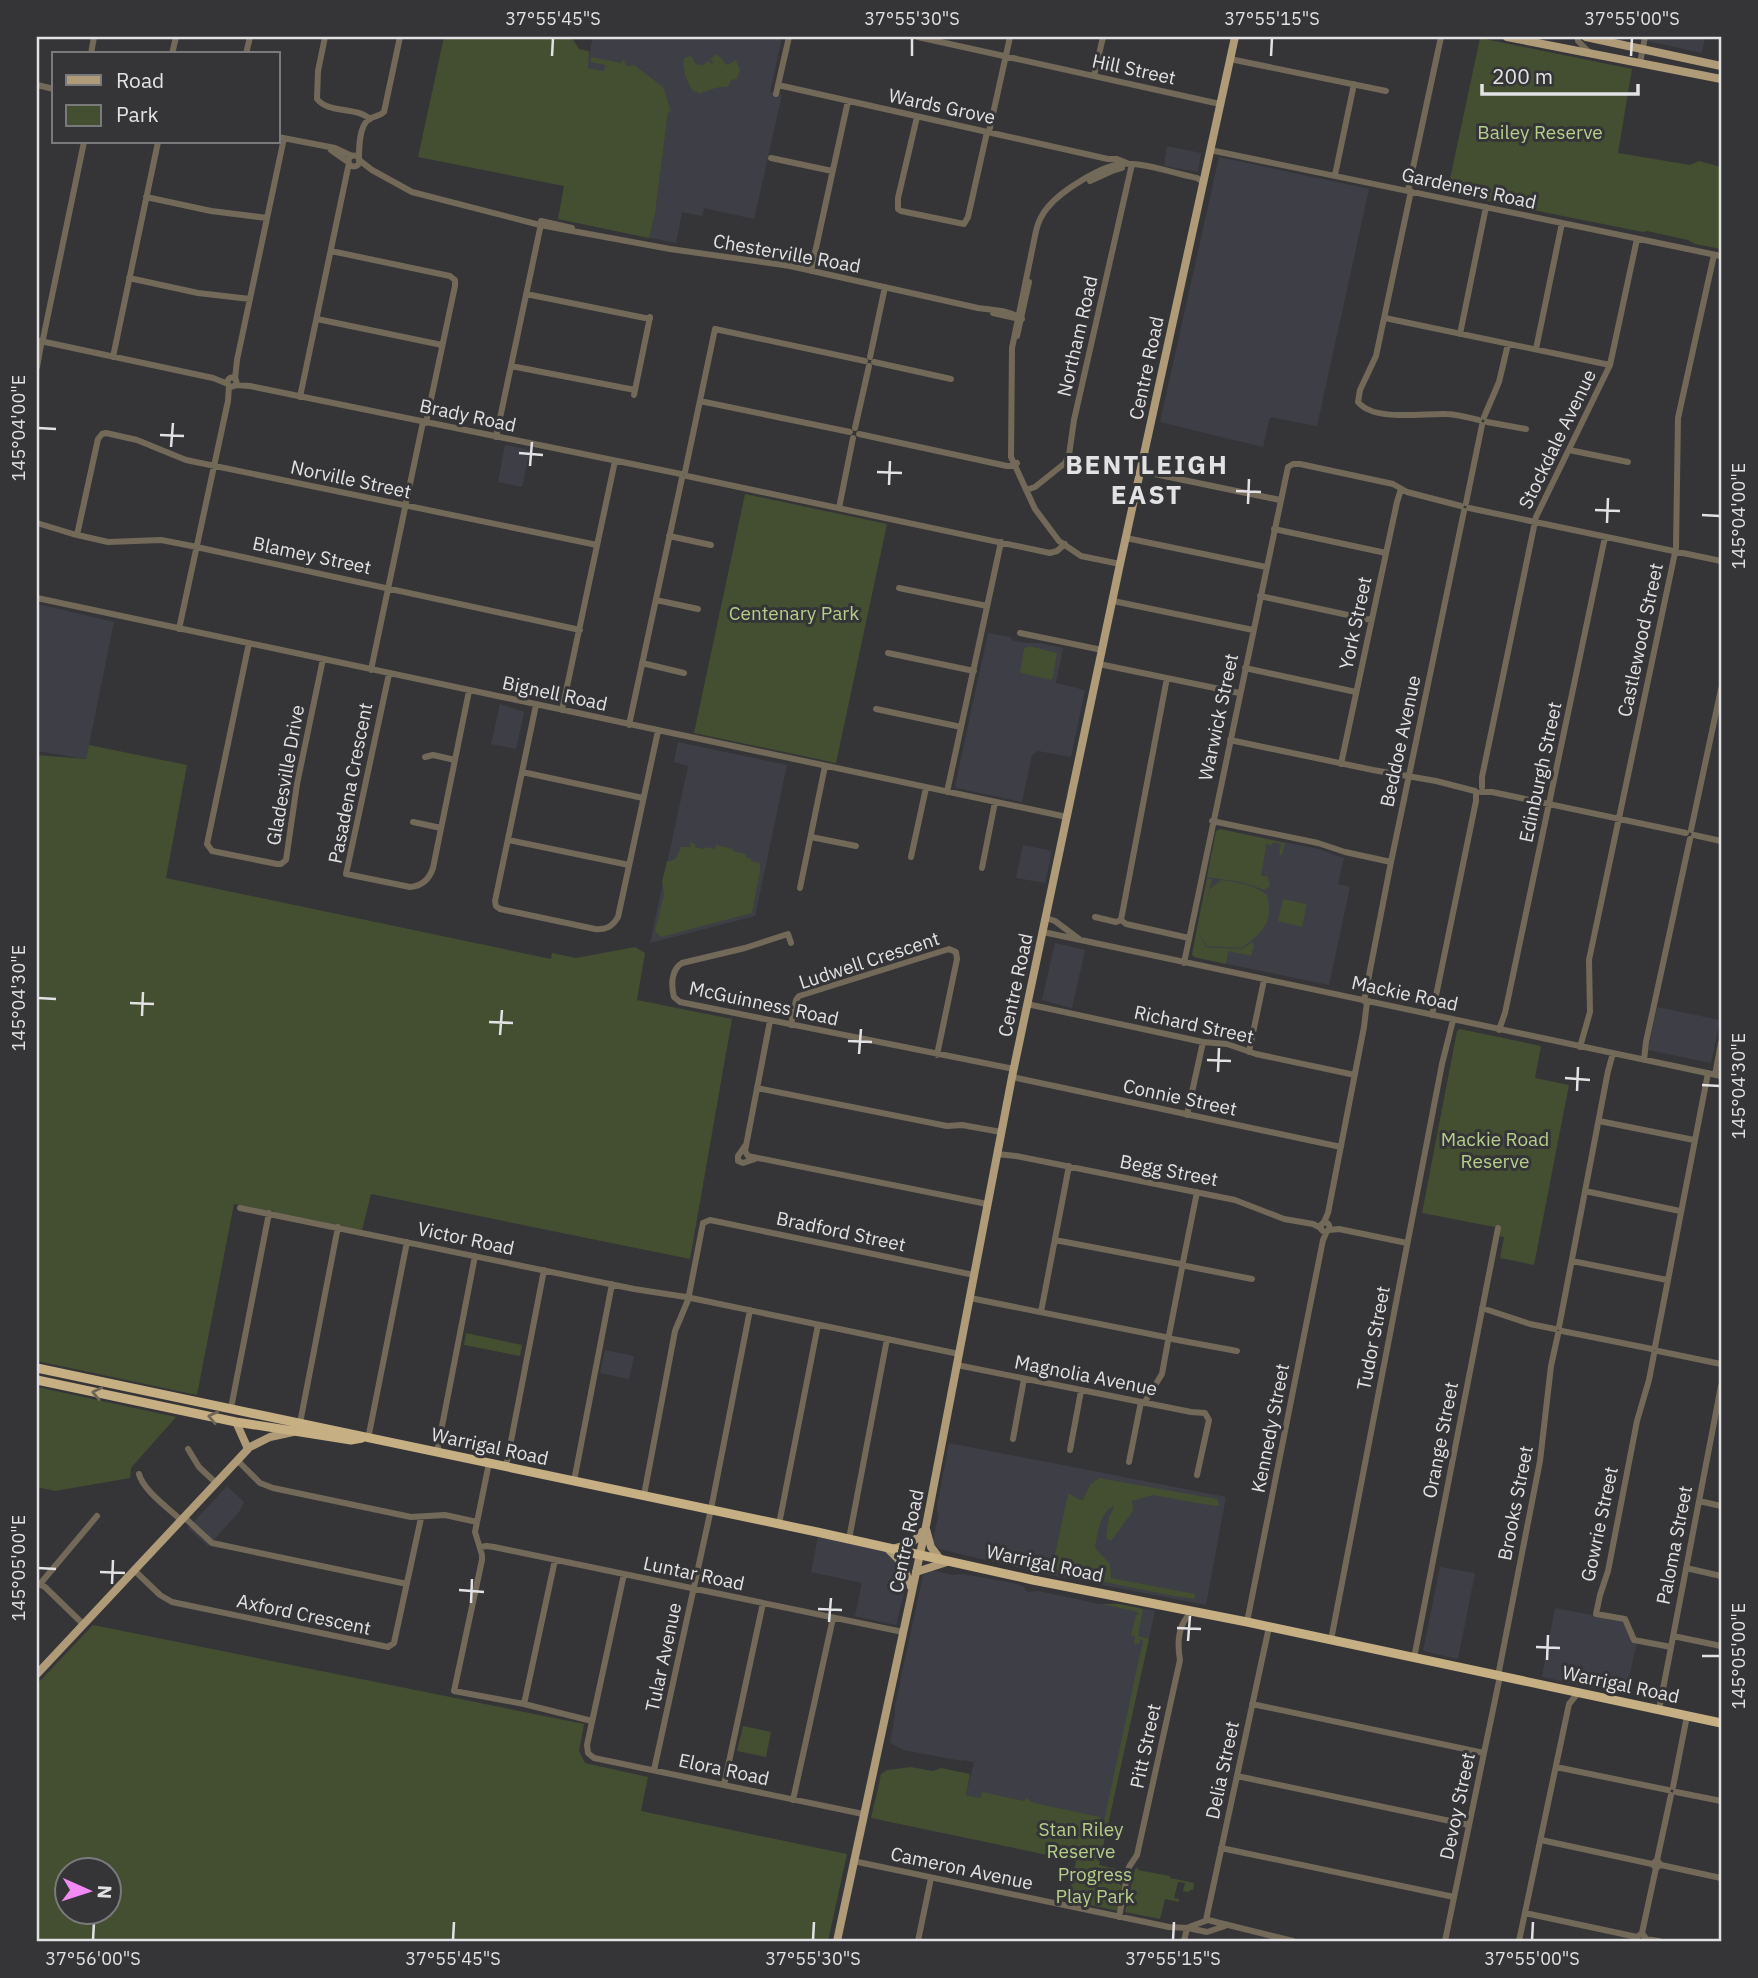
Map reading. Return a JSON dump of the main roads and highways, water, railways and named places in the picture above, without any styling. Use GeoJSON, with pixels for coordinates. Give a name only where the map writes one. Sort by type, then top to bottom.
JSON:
{"type":"FeatureCollection","features":[{"type":"Feature","properties":{"kind":"highway","name":"Warrigal Road"},"geometry":{"type":"LineString","coordinates":[[37,1368],[264,1415],[297,1427],[351,1440],[365,1438],[437,1452],[1051,1584],[1247,1622],[1721,1723]]}},
{"type":"Feature","properties":{"kind":"highway","name":"Warrigal Road"},"geometry":{"type":"LineString","coordinates":[[37,1380],[261,1427],[297,1427]]}},
{"type":"Feature","properties":{"kind":"main road","name":"Centre Road"},"geometry":{"type":"LineString","coordinates":[[836,1941],[926,1526],[1027,1004],[1235,37]]}},
{"type":"Feature","properties":{"kind":"main road"},"geometry":{"type":"LineString","coordinates":[[1507,37],[1721,79]]}},
{"type":"Feature","properties":{"kind":"main road"},"geometry":{"type":"LineString","coordinates":[[1586,37],[1721,66]]}},
{"type":"Feature","properties":{"kind":"main road"},"geometry":{"type":"LineString","coordinates":[[37,1672],[249,1448],[261,1427],[264,1415]]}},
{"type":"Feature","properties":{"kind":"main road"},"geometry":{"type":"LineString","coordinates":[[236,1422],[249,1448]]}},
{"type":"Feature","properties":{"kind":"main road"},"geometry":{"type":"LineString","coordinates":[[249,1448],[297,1427]]}},
{"type":"Feature","properties":{"kind":"main road"},"geometry":{"type":"LineString","coordinates":[[912,1590],[902,1563],[890,1548],[912,1543],[926,1526]]}},
{"type":"Feature","properties":{"kind":"main road"},"geometry":{"type":"LineString","coordinates":[[926,1526],[931,1547],[940,1559]]}},
{"type":"Feature","properties":{"kind":"main road"},"geometry":{"type":"LineString","coordinates":[[916,1572],[950,1561]]}},
{"type":"Feature","properties":{"kind":"district","name":"BENTLEIGH EAST"},"geometry":{"type":"Point","coordinates":[1147,479]}},
{"type":"Feature","properties":{"kind":"park label","name":"Bailey Reserve"},"geometry":{"type":"Point","coordinates":[1540,132]}},
{"type":"Feature","properties":{"kind":"park label","name":"Centenary Park"},"geometry":{"type":"Point","coordinates":[794,613]}},
{"type":"Feature","properties":{"kind":"park label","name":"Mackie Road Reserve"},"geometry":{"type":"Point","coordinates":[1495,1150]}},
{"type":"Feature","properties":{"kind":"park label","name":"Stan Riley Reserve"},"geometry":{"type":"Point","coordinates":[1081,1840]}},
{"type":"Feature","properties":{"kind":"park label","name":"Progress Play Park"},"geometry":{"type":"Point","coordinates":[1095,1885]}}]}
